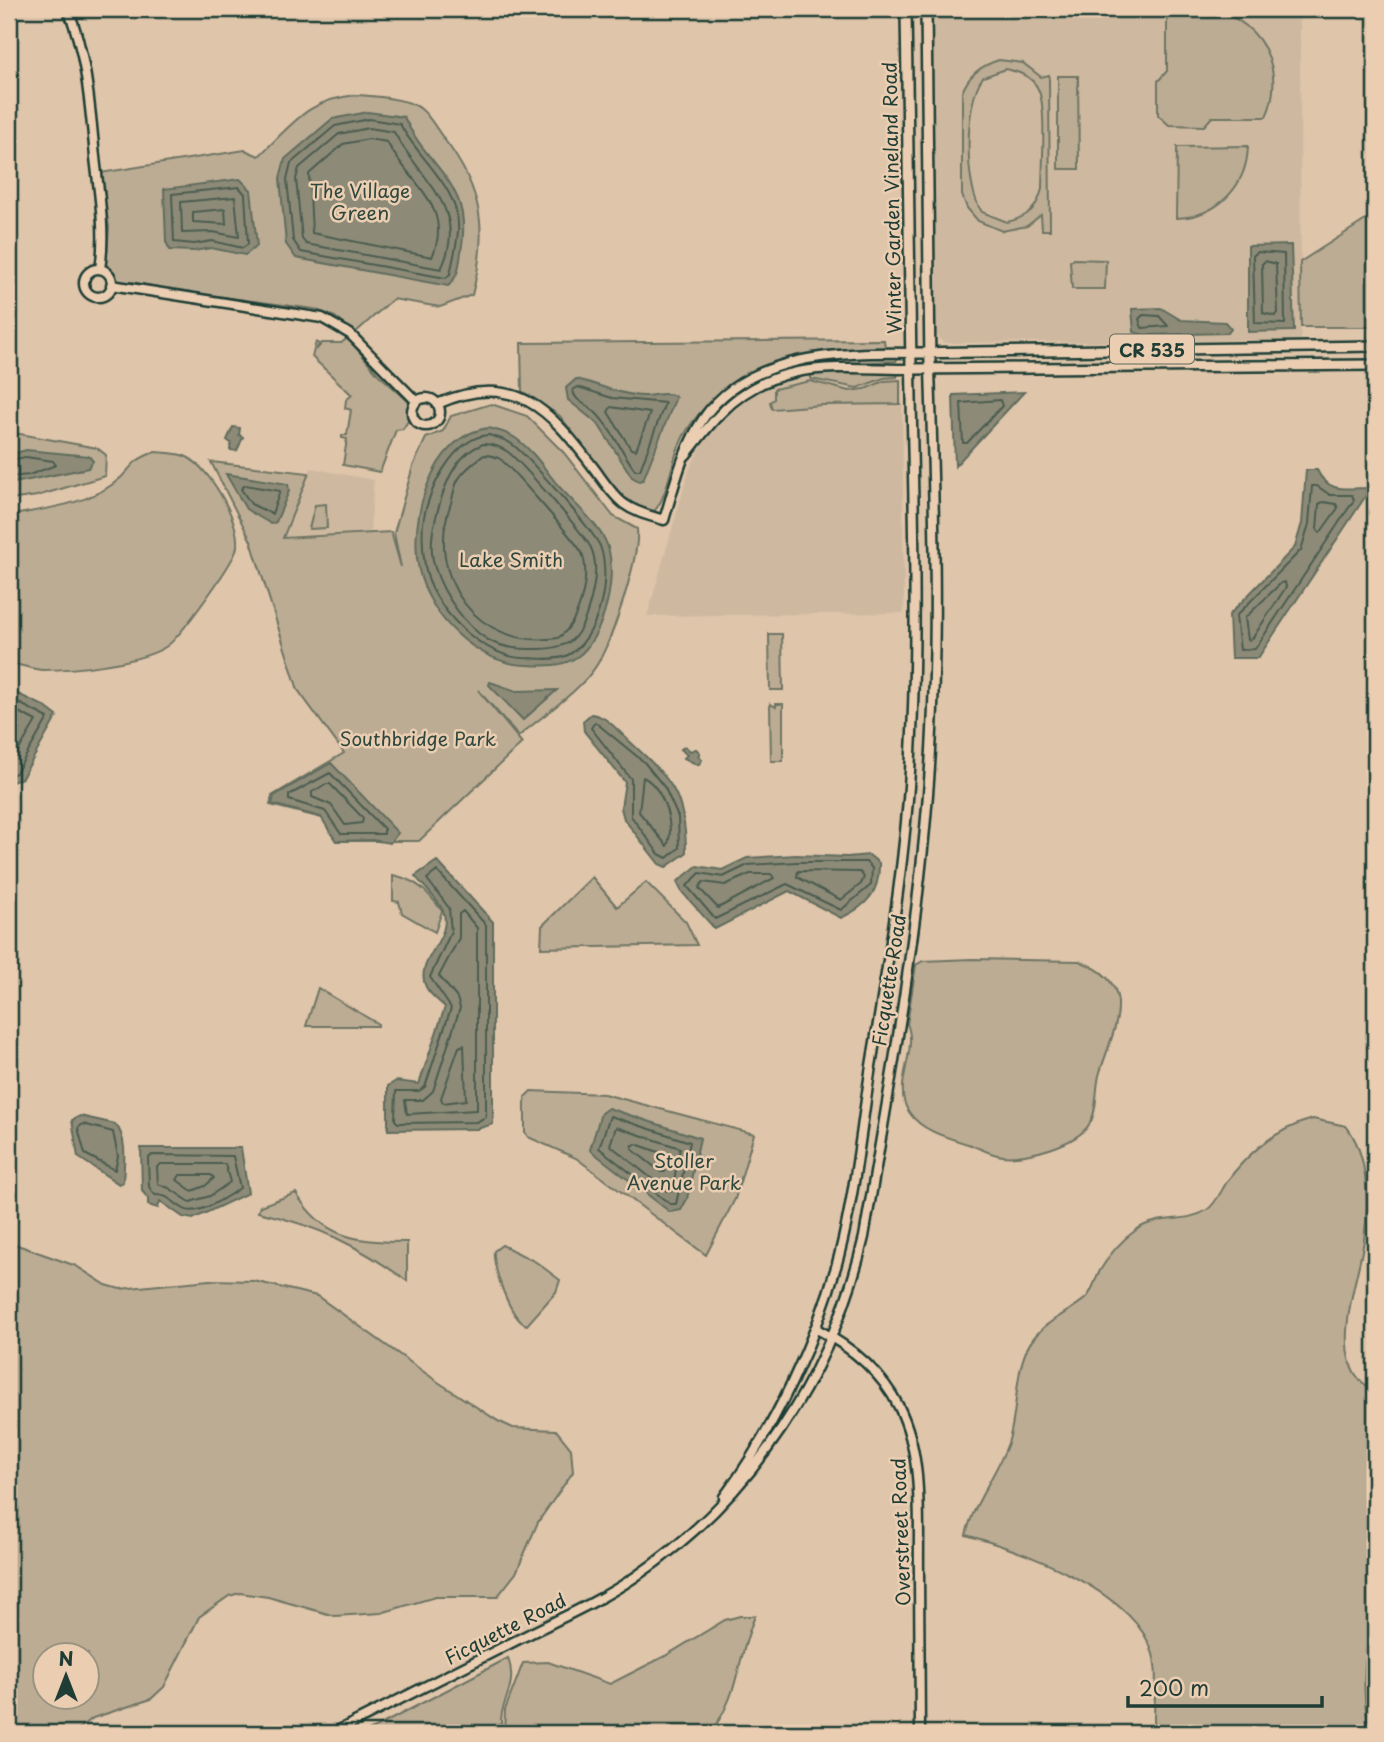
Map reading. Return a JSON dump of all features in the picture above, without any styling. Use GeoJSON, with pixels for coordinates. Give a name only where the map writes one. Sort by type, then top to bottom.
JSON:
{"type":"FeatureCollection","features":[{"type":"Feature","properties":{"kind":"main road"},"geometry":{"type":"LineString","coordinates":[[68,9],[81,46],[86,76],[103,229],[100,269]]}},
{"type":"Feature","properties":{"kind":"main road","name":"Winter Garden Vineland Road"},"geometry":{"type":"LineString","coordinates":[[906,9],[911,369]]}},
{"type":"Feature","properties":{"kind":"main road","name":"Winter Garden Vineland Road"},"geometry":{"type":"LineString","coordinates":[[926,9],[930,368]]}},
{"type":"Feature","properties":{"kind":"main road"},"geometry":{"type":"LineString","coordinates":[[100,269],[109,275],[111,285],[106,294],[100,297],[86,292],[83,281],[86,274],[100,269]]}},
{"type":"Feature","properties":{"kind":"main road"},"geometry":{"type":"LineString","coordinates":[[111,285],[322,318],[350,334],[416,401]]}},
{"type":"Feature","properties":{"kind":"main road","name":"CR 535"},"geometry":{"type":"LineString","coordinates":[[929,353],[1375,346]]}},
{"type":"Feature","properties":{"kind":"main road"},"geometry":{"type":"LineString","coordinates":[[438,404],[461,394],[487,391],[513,395],[533,403],[554,418],[622,503],[636,511],[664,520],[686,455],[702,420],[720,400],[743,383],[779,366],[820,355],[929,353]]}},
{"type":"Feature","properties":{"kind":"main road","name":"CR 535"},"geometry":{"type":"LineString","coordinates":[[911,369],[1375,365]]}},
{"type":"Feature","properties":{"kind":"main road"},"geometry":{"type":"LineString","coordinates":[[686,455],[721,412],[748,391],[787,372],[826,367],[911,369]]}},
{"type":"Feature","properties":{"kind":"main road","name":"Ficquette Road"},"geometry":{"type":"LineString","coordinates":[[333,1733],[603,1597],[685,1540],[738,1488],[770,1448],[793,1414],[832,1337],[853,1280],[866,1223],[926,823],[933,682],[930,368]]}},
{"type":"Feature","properties":{"kind":"main road","name":"Ficquette Road"},"geometry":{"type":"LineString","coordinates":[[685,1540],[738,1477],[775,1411],[815,1328],[830,1287],[846,1220],[904,839],[914,676],[911,369]]}},
{"type":"Feature","properties":{"kind":"main road"},"geometry":{"type":"LineString","coordinates":[[429,398],[438,404],[440,413],[436,422],[423,426],[412,418],[416,401],[429,398]]}},
{"type":"Feature","properties":{"kind":"main road","name":"Overstreet Road"},"geometry":{"type":"LineString","coordinates":[[815,1328],[860,1358],[883,1382],[902,1414],[913,1447],[919,1540],[920,1733]]}},
{"type":"Feature","properties":{"kind":"shaded area"},"geometry":{"type":"Polygon","coordinates":[[[932,9],[1300,9],[1301,340],[945,343],[936,335],[932,9]]]}},
{"type":"Feature","properties":{"kind":"shaded area"},"geometry":{"type":"Polygon","coordinates":[[[822,373],[886,373],[902,379],[904,613],[647,616],[689,470],[703,443],[723,417],[747,397],[785,379],[822,373]]]}},
{"type":"Feature","properties":{"kind":"shaded area"},"geometry":{"type":"Polygon","coordinates":[[[311,468],[374,480],[370,533],[283,539],[311,468]]]}},
{"type":"Feature","properties":{"kind":"green space"},"geometry":{"type":"Polygon","coordinates":[[[1188,10],[1210,10],[1229,16],[1246,26],[1259,40],[1268,57],[1273,76],[1272,96],[1266,117],[1212,117],[1204,126],[1169,125],[1158,115],[1158,81],[1167,71],[1167,18],[1188,10]]]}},
{"type":"Feature","properties":{"kind":"green space"},"geometry":{"type":"Polygon","coordinates":[[[999,60],[1023,63],[1041,77],[1049,75],[1050,230],[1042,230],[1041,215],[1027,226],[1002,231],[978,221],[967,208],[962,195],[962,93],[972,76],[999,60]],[[1006,69],[983,77],[977,89],[970,124],[969,165],[976,200],[982,212],[1007,222],[1026,215],[1034,207],[1042,189],[1043,122],[1038,89],[1029,78],[1006,69]]]}},
{"type":"Feature","properties":{"kind":"green space"},"geometry":{"type":"Polygon","coordinates":[[[1058,76],[1078,76],[1079,169],[1058,169],[1058,76]]]}},
{"type":"Feature","properties":{"kind":"green space","name":"The Village Green"},"geometry":{"type":"Polygon","coordinates":[[[358,95],[409,103],[421,109],[468,177],[475,195],[481,232],[472,295],[440,307],[393,299],[355,333],[335,317],[314,309],[169,290],[116,280],[106,266],[109,227],[100,173],[245,150],[259,156],[292,123],[313,107],[341,97],[358,95]]]}},
{"type":"Feature","properties":{"kind":"green space"},"geometry":{"type":"Polygon","coordinates":[[[1248,146],[1242,174],[1227,197],[1204,212],[1176,218],[1177,147],[1248,146]]]}},
{"type":"Feature","properties":{"kind":"green space"},"geometry":{"type":"Polygon","coordinates":[[[1375,214],[1375,327],[1301,327],[1300,262],[1375,214]]]}},
{"type":"Feature","properties":{"kind":"green space"},"geometry":{"type":"Polygon","coordinates":[[[1106,260],[1105,289],[1072,289],[1070,261],[1106,260]]]}},
{"type":"Feature","properties":{"kind":"green space"},"geometry":{"type":"Polygon","coordinates":[[[348,338],[378,374],[409,402],[408,421],[403,429],[396,430],[380,472],[343,465],[347,439],[342,438],[342,435],[347,435],[351,410],[345,408],[346,400],[352,395],[312,357],[316,342],[319,344],[316,350],[322,343],[341,343],[348,338]]]}},
{"type":"Feature","properties":{"kind":"green space"},"geometry":{"type":"Polygon","coordinates":[[[884,340],[885,348],[813,352],[769,363],[729,385],[710,402],[685,433],[662,499],[654,511],[635,506],[622,497],[560,416],[522,391],[521,343],[884,340]]]}},
{"type":"Feature","properties":{"kind":"green space"},"geometry":{"type":"Polygon","coordinates":[[[831,356],[898,358],[896,361],[804,365],[756,380],[772,371],[831,356]]]}},
{"type":"Feature","properties":{"kind":"green space"},"geometry":{"type":"Polygon","coordinates":[[[898,373],[897,377],[884,378],[857,388],[811,379],[811,374],[898,373]]]}},
{"type":"Feature","properties":{"kind":"green space"},"geometry":{"type":"Polygon","coordinates":[[[900,380],[900,404],[772,409],[770,402],[774,399],[774,389],[810,381],[849,391],[865,389],[884,381],[900,380]]]}},
{"type":"Feature","properties":{"kind":"green space","name":"Southbridge Park"},"geometry":{"type":"Polygon","coordinates":[[[491,404],[527,416],[564,453],[613,516],[637,529],[630,577],[618,617],[598,663],[583,683],[519,736],[478,690],[522,743],[419,841],[336,841],[322,818],[270,805],[272,796],[344,753],[298,690],[251,541],[211,462],[309,473],[283,538],[391,532],[401,567],[394,533],[413,466],[426,438],[443,431],[451,416],[491,404]]]}},
{"type":"Feature","properties":{"kind":"green space"},"geometry":{"type":"Polygon","coordinates":[[[9,432],[97,448],[106,455],[105,476],[37,496],[9,500],[9,432]]]}},
{"type":"Feature","properties":{"kind":"green space"},"geometry":{"type":"Polygon","coordinates":[[[155,452],[184,456],[196,463],[215,485],[230,513],[235,527],[236,551],[215,585],[174,640],[156,652],[125,661],[72,669],[42,670],[11,663],[9,516],[90,497],[113,484],[139,459],[155,452]]]}},
{"type":"Feature","properties":{"kind":"green space"},"geometry":{"type":"Polygon","coordinates":[[[326,504],[327,528],[309,529],[315,505],[326,504]]]}},
{"type":"Feature","properties":{"kind":"green space"},"geometry":{"type":"Polygon","coordinates":[[[769,634],[782,634],[783,690],[770,690],[769,634]]]}},
{"type":"Feature","properties":{"kind":"green space"},"geometry":{"type":"Polygon","coordinates":[[[770,704],[776,707],[776,704],[783,704],[783,761],[771,761],[770,704]]]}},
{"type":"Feature","properties":{"kind":"green space"},"geometry":{"type":"Polygon","coordinates":[[[393,875],[409,880],[421,888],[442,911],[435,932],[402,913],[399,902],[393,901],[393,875]]]}},
{"type":"Feature","properties":{"kind":"green space"},"geometry":{"type":"Polygon","coordinates":[[[592,877],[617,907],[646,882],[686,922],[697,945],[541,948],[542,926],[592,877]]]}},
{"type":"Feature","properties":{"kind":"green space"},"geometry":{"type":"Polygon","coordinates":[[[923,961],[1079,961],[1098,970],[1110,981],[1117,994],[1116,1023],[1098,1078],[1093,1118],[1084,1131],[1064,1143],[1025,1155],[990,1153],[936,1133],[920,1124],[904,1102],[904,1080],[910,1045],[907,1024],[916,965],[923,961]]]}},
{"type":"Feature","properties":{"kind":"green space"},"geometry":{"type":"Polygon","coordinates":[[[318,988],[378,1024],[378,1026],[306,1026],[318,988]]]}},
{"type":"Feature","properties":{"kind":"green space","name":"Stoller Avenue Park"},"geometry":{"type":"Polygon","coordinates":[[[531,1091],[604,1094],[754,1134],[735,1199],[706,1255],[576,1158],[528,1137],[525,1132],[525,1097],[531,1091]]]}},
{"type":"Feature","properties":{"kind":"green space"},"geometry":{"type":"Polygon","coordinates":[[[1313,1119],[1346,1126],[1359,1151],[1366,1180],[1366,1226],[1351,1299],[1347,1344],[1350,1363],[1359,1379],[1375,1390],[1375,1614],[1367,1644],[1364,1673],[1370,1733],[1155,1733],[1156,1674],[1153,1654],[1142,1631],[1124,1611],[1101,1593],[1045,1563],[966,1535],[974,1511],[1008,1443],[1023,1360],[1032,1340],[1054,1320],[1086,1298],[1108,1258],[1131,1234],[1153,1222],[1190,1217],[1207,1210],[1228,1180],[1255,1150],[1288,1128],[1313,1119]]]}},
{"type":"Feature","properties":{"kind":"green space"},"geometry":{"type":"Polygon","coordinates":[[[296,1193],[318,1220],[343,1235],[373,1241],[407,1242],[407,1281],[337,1238],[258,1212],[260,1206],[296,1193]]]}},
{"type":"Feature","properties":{"kind":"green space"},"geometry":{"type":"Polygon","coordinates":[[[9,1242],[76,1266],[106,1285],[120,1289],[209,1280],[254,1281],[317,1296],[498,1421],[513,1428],[556,1430],[571,1449],[573,1472],[538,1522],[516,1573],[497,1597],[435,1597],[381,1613],[335,1616],[268,1597],[240,1593],[229,1596],[199,1617],[164,1687],[151,1699],[93,1718],[74,1733],[9,1733],[9,1242]]]}},
{"type":"Feature","properties":{"kind":"green space"},"geometry":{"type":"Polygon","coordinates":[[[502,1245],[536,1262],[560,1280],[556,1292],[527,1325],[515,1314],[499,1280],[494,1251],[502,1245]]]}},
{"type":"Feature","properties":{"kind":"green space"},"geometry":{"type":"Polygon","coordinates":[[[755,1616],[727,1705],[710,1733],[504,1733],[505,1710],[523,1663],[548,1662],[610,1684],[665,1656],[725,1620],[755,1616]]]}},
{"type":"Feature","properties":{"kind":"green space"},"geometry":{"type":"Polygon","coordinates":[[[508,1658],[511,1680],[502,1714],[503,1733],[365,1733],[508,1658]]]}},
{"type":"Feature","properties":{"kind":"water"},"geometry":{"type":"Polygon","coordinates":[[[368,112],[404,117],[455,193],[461,209],[463,228],[458,270],[448,286],[296,258],[286,244],[280,178],[285,159],[332,119],[368,112]]]}},
{"type":"Feature","properties":{"kind":"water"},"geometry":{"type":"Polygon","coordinates":[[[240,179],[251,190],[257,246],[245,255],[211,248],[194,251],[170,250],[166,242],[164,189],[240,179]]]}},
{"type":"Feature","properties":{"kind":"water"},"geometry":{"type":"Polygon","coordinates":[[[1291,245],[1294,331],[1248,332],[1248,246],[1291,245]]]}},
{"type":"Feature","properties":{"kind":"water"},"geometry":{"type":"Polygon","coordinates":[[[1161,308],[1181,320],[1225,322],[1231,329],[1228,333],[1144,335],[1134,332],[1132,309],[1161,308]]]}},
{"type":"Feature","properties":{"kind":"water"},"geometry":{"type":"Polygon","coordinates":[[[576,379],[617,392],[676,397],[643,480],[632,477],[598,424],[568,400],[566,388],[576,379]]]}},
{"type":"Feature","properties":{"kind":"water"},"geometry":{"type":"Polygon","coordinates":[[[1024,392],[955,466],[953,395],[1024,392]]]}},
{"type":"Feature","properties":{"kind":"water"},"geometry":{"type":"Polygon","coordinates":[[[233,427],[240,428],[239,435],[243,437],[237,451],[230,450],[231,443],[227,440],[233,427]]]}},
{"type":"Feature","properties":{"kind":"water","name":"Lake Smith"},"geometry":{"type":"Polygon","coordinates":[[[489,428],[512,436],[529,450],[595,524],[605,540],[611,568],[602,619],[587,648],[565,663],[526,665],[508,663],[490,656],[458,635],[433,605],[424,588],[416,550],[417,528],[428,483],[438,463],[452,446],[469,434],[489,428]]]}},
{"type":"Feature","properties":{"kind":"water"},"geometry":{"type":"Polygon","coordinates":[[[26,450],[89,456],[93,461],[88,468],[9,484],[9,455],[26,450]]]}},
{"type":"Feature","properties":{"kind":"water"},"geometry":{"type":"Polygon","coordinates":[[[1306,470],[1317,470],[1327,483],[1339,488],[1371,488],[1258,658],[1231,658],[1229,615],[1295,547],[1302,523],[1306,470]]]}},
{"type":"Feature","properties":{"kind":"water"},"geometry":{"type":"Polygon","coordinates":[[[226,474],[288,484],[289,491],[276,522],[271,524],[246,509],[226,474]]]}},
{"type":"Feature","properties":{"kind":"water"},"geometry":{"type":"Polygon","coordinates":[[[490,682],[516,691],[557,690],[523,720],[489,685],[490,682]]]}},
{"type":"Feature","properties":{"kind":"water"},"geometry":{"type":"Polygon","coordinates":[[[9,690],[44,706],[57,716],[22,778],[10,783],[9,690]]]}},
{"type":"Feature","properties":{"kind":"water"},"geometry":{"type":"Polygon","coordinates":[[[591,714],[610,723],[654,764],[672,787],[683,814],[686,853],[666,867],[659,864],[624,819],[621,808],[625,782],[584,731],[583,721],[591,714]]]}},
{"type":"Feature","properties":{"kind":"water"},"geometry":{"type":"Polygon","coordinates":[[[685,746],[690,751],[696,749],[700,753],[698,756],[702,760],[698,765],[684,758],[687,755],[681,749],[685,746]]]}},
{"type":"Feature","properties":{"kind":"water"},"geometry":{"type":"Polygon","coordinates":[[[331,763],[398,833],[390,843],[372,840],[336,841],[321,817],[272,804],[274,796],[331,763]]]}},
{"type":"Feature","properties":{"kind":"water"},"geometry":{"type":"Polygon","coordinates":[[[869,855],[879,863],[874,890],[865,903],[841,918],[789,891],[715,929],[682,892],[677,882],[697,866],[722,870],[747,858],[869,855]]]}},
{"type":"Feature","properties":{"kind":"water"},"geometry":{"type":"Polygon","coordinates":[[[437,861],[493,922],[493,1124],[477,1129],[388,1130],[388,1086],[396,1081],[419,1084],[445,1007],[428,990],[423,977],[443,931],[443,911],[415,876],[437,861]]]}},
{"type":"Feature","properties":{"kind":"water"},"geometry":{"type":"Polygon","coordinates":[[[608,1108],[700,1138],[687,1199],[681,1210],[670,1212],[590,1150],[601,1113],[608,1108]]]}},
{"type":"Feature","properties":{"kind":"water"},"geometry":{"type":"Polygon","coordinates":[[[80,1116],[115,1124],[119,1130],[124,1151],[123,1182],[119,1184],[78,1157],[72,1120],[80,1116]]]}},
{"type":"Feature","properties":{"kind":"water"},"geometry":{"type":"Polygon","coordinates":[[[141,1148],[241,1148],[248,1193],[193,1219],[183,1217],[160,1201],[158,1208],[148,1205],[148,1198],[142,1191],[141,1148]]]}}]}
